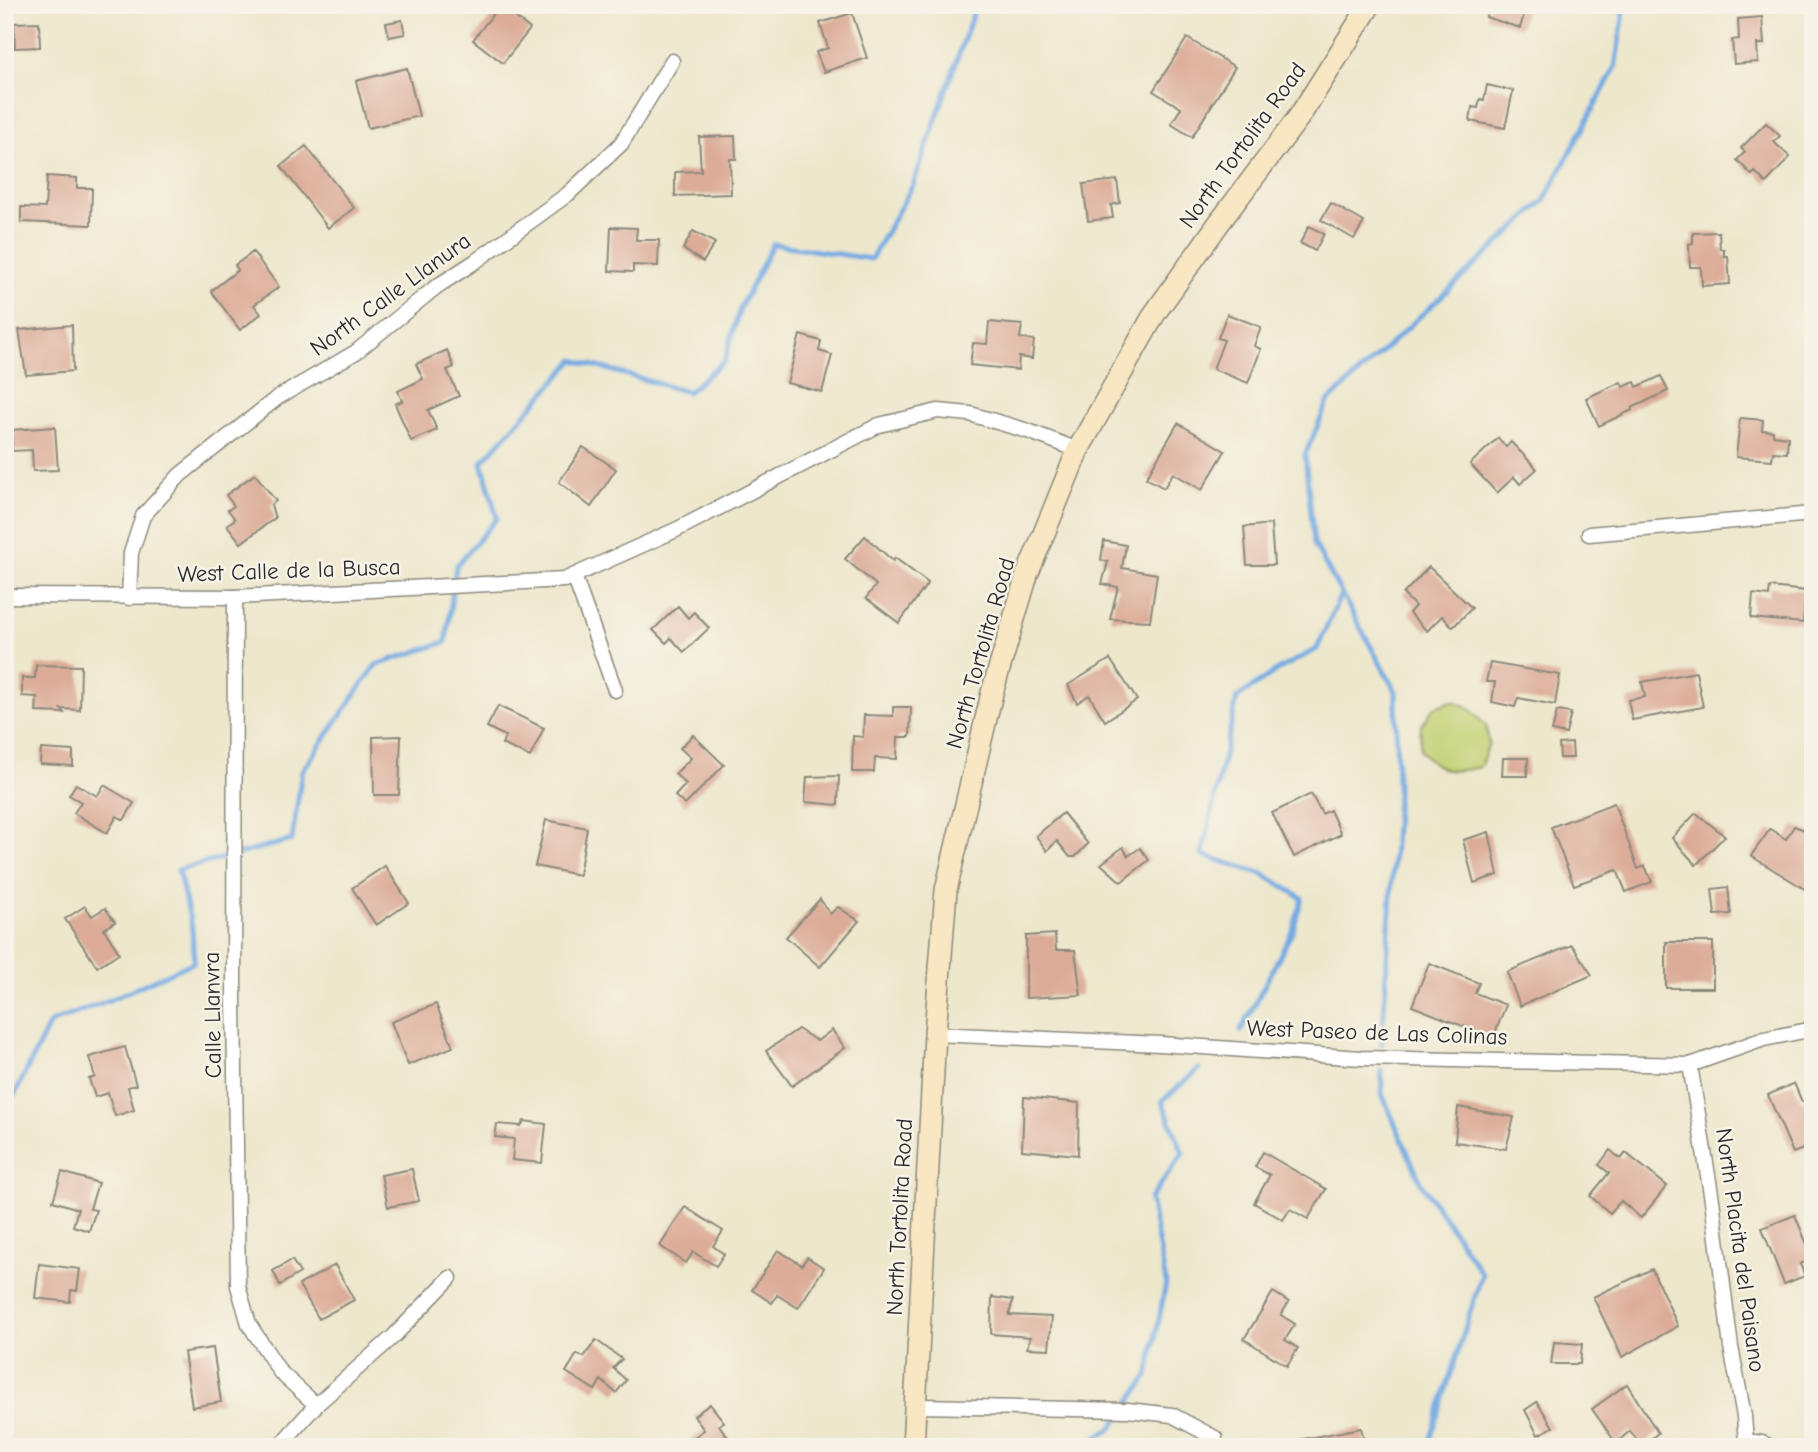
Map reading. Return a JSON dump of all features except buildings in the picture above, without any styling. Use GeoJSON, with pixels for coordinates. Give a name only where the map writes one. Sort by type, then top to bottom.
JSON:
{"type":"FeatureCollection","features":[{"type":"Feature","properties":{"kind":"street","name":"North Tortolita Road"},"geometry":{"type":"LineString","coordinates":[[914,1447],[935,1034],[946,890],[992,693],[1027,575],[1078,450],[1156,313],[1219,223],[1299,117],[1370,5]]}},
{"type":"Feature","properties":{"kind":"street","name":"North Calle Llanura"},"geometry":{"type":"LineString","coordinates":[[129,598],[131,553],[143,516],[180,475],[277,398],[356,352],[436,287],[568,194],[621,144],[672,61]]}},
{"type":"Feature","properties":{"kind":"street","name":"West Calle de la Busca"},"geometry":{"type":"LineString","coordinates":[[5,596],[234,597],[564,580],[678,529],[850,438],[879,425],[902,419],[938,411],[971,415],[1028,431],[1078,450]]}},
{"type":"Feature","properties":{"kind":"street"},"geometry":{"type":"LineString","coordinates":[[1589,534],[1813,514]]}},
{"type":"Feature","properties":{"kind":"street"},"geometry":{"type":"LineString","coordinates":[[574,576],[615,691]]}},
{"type":"Feature","properties":{"kind":"street","name":"Calle Llanvra"},"geometry":{"type":"LineString","coordinates":[[234,597],[238,1286],[249,1324],[280,1372],[316,1405]]}},
{"type":"Feature","properties":{"kind":"street","name":"West Paseo de Las Colinas"},"geometry":{"type":"LineString","coordinates":[[935,1034],[1160,1044],[1361,1058],[1690,1065],[1764,1039],[1813,1028]]}},
{"type":"Feature","properties":{"kind":"street","name":"North Placita del Paisano"},"geometry":{"type":"LineString","coordinates":[[1690,1065],[1712,1200],[1731,1347],[1744,1416],[1742,1445],[1756,1441],[1770,1447]]}},
{"type":"Feature","properties":{"kind":"street"},"geometry":{"type":"LineString","coordinates":[[276,1447],[316,1405],[394,1336],[450,1278]]}},
{"type":"Feature","properties":{"kind":"street"},"geometry":{"type":"LineString","coordinates":[[917,1406],[1128,1410],[1171,1415],[1215,1438]]}},
{"type":"Feature","properties":{"kind":"green space"},"geometry":{"type":"Polygon","coordinates":[[[1452,701],[1467,706],[1486,726],[1489,744],[1480,767],[1447,770],[1434,764],[1420,750],[1421,726],[1434,707],[1452,701]]]}},
{"type":"Feature","properties":{"kind":"waterway"},"geometry":{"type":"LineString","coordinates":[[5,1111],[50,1023],[194,962],[192,927],[178,870],[292,840],[302,771],[376,665],[446,642],[456,566],[497,518],[482,462],[574,360],[688,392],[725,360],[740,308],[773,244],[871,259],[913,185],[976,5]]}},
{"type":"Feature","properties":{"kind":"waterway"},"geometry":{"type":"LineString","coordinates":[[1382,1044],[1397,794],[1396,692],[1314,544],[1305,455],[1328,402],[1544,201],[1615,68],[1625,5]]}},
{"type":"Feature","properties":{"kind":"waterway"},"geometry":{"type":"LineString","coordinates":[[1241,1031],[1293,930],[1302,898],[1263,874],[1202,855],[1237,698],[1279,669],[1317,649],[1341,594]]}},
{"type":"Feature","properties":{"kind":"waterway"},"geometry":{"type":"LineString","coordinates":[[1080,1447],[1111,1429],[1148,1376],[1166,1283],[1150,1199],[1183,1153],[1162,1101],[1199,1069]]}},
{"type":"Feature","properties":{"kind":"waterway"},"geometry":{"type":"LineString","coordinates":[[1382,1071],[1382,1094],[1421,1183],[1482,1274],[1428,1447]]}}]}
